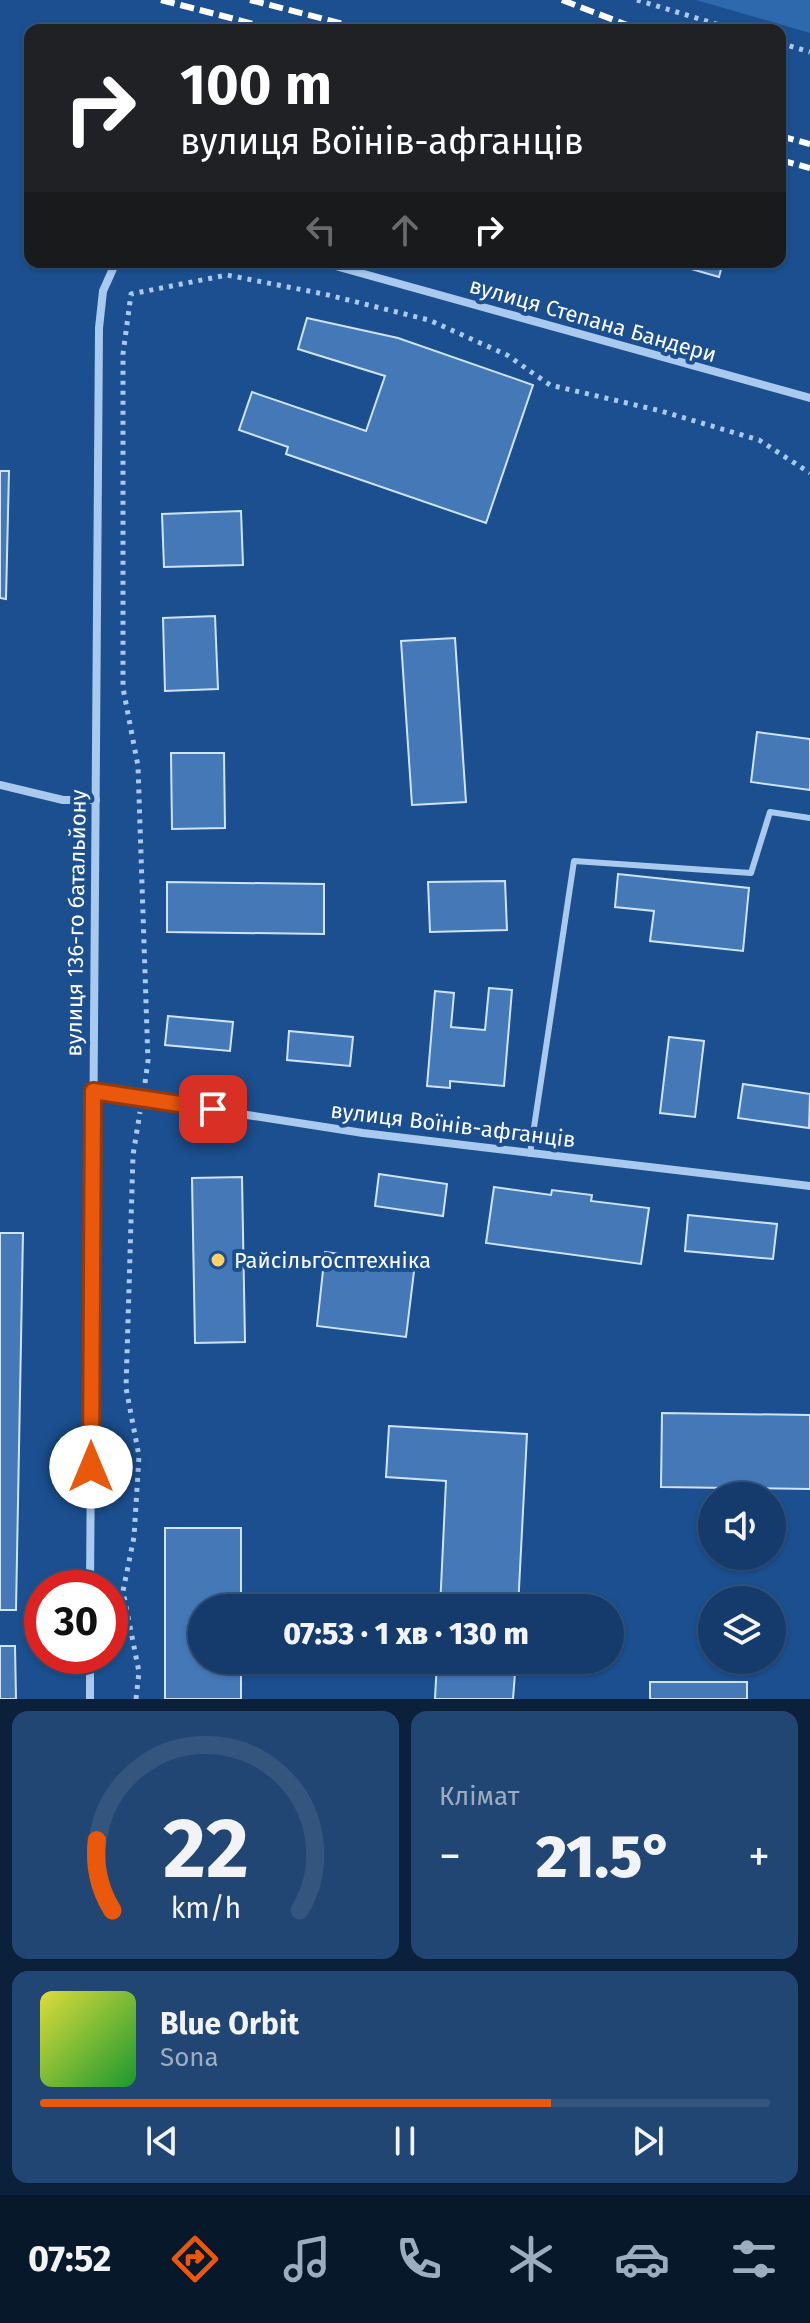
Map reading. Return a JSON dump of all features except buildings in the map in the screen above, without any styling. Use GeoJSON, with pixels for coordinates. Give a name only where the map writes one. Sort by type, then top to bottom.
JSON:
{"type":"FeatureCollection","features":[{"type":"Feature","properties":{"kind":"street","name":"вулиця 136-го батальйону"},"geometry":{"type":"LineString","coordinates":[[90,1570],[99,314],[106,281],[113,268]]}},
{"type":"Feature","properties":{"kind":"street","name":"вулиця Степана Бандери"},"geometry":{"type":"LineString","coordinates":[[343,268],[810,398]]}},
{"type":"Feature","properties":{"kind":"street"},"geometry":{"type":"LineString","coordinates":[[0,785],[63,800],[96,800]]}},
{"type":"Feature","properties":{"kind":"street","name":"вулиця Воїнів-афганців"},"geometry":{"type":"LineString","coordinates":[[93,1091],[530,1154],[810,1186]]}},
{"type":"Feature","properties":{"kind":"street"},"geometry":{"type":"LineString","coordinates":[[90,1674],[90,1699]]}},
{"type":"Feature","properties":{"kind":"lane"},"geometry":{"type":"LineString","coordinates":[[530,1154],[574,861],[751,873],[770,812],[810,818]]}},
{"type":"Feature","properties":{"kind":"path"},"geometry":{"type":"LineString","coordinates":[[637,0],[716,24]]}},
{"type":"Feature","properties":{"kind":"path"},"geometry":{"type":"LineString","coordinates":[[786,45],[810,52]]}},
{"type":"Feature","properties":{"kind":"path"},"geometry":{"type":"LineString","coordinates":[[143,1092],[148,1061],[144,857],[138,766],[123,688],[123,354],[131,294],[227,275],[324,294],[429,320],[507,355],[550,385],[661,411],[759,440],[810,473]]}},
{"type":"Feature","properties":{"kind":"path"},"geometry":{"type":"LineString","coordinates":[[136,1699],[139,1672],[123,1591],[134,1537],[139,1456],[126,1388],[133,1155],[141,1108]]}},
{"type":"Feature","properties":{"kind":"shaded area"},"geometry":{"type":"Polygon","coordinates":[[[696,0],[810,0],[810,33],[696,0]]]}},
{"type":"Feature","properties":{"kind":"railway"},"geometry":{"type":"LineString","coordinates":[[161,0],[254,24]]}},
{"type":"Feature","properties":{"kind":"railway"},"geometry":{"type":"LineString","coordinates":[[250,0],[344,24]]}},
{"type":"Feature","properties":{"kind":"railway"},"geometry":{"type":"LineString","coordinates":[[562,0],[624,24]]}},
{"type":"Feature","properties":{"kind":"railway"},"geometry":{"type":"LineString","coordinates":[[786,138],[810,144]]}},
{"type":"Feature","properties":{"kind":"railway"},"geometry":{"type":"LineString","coordinates":[[786,162],[810,168]]}},
{"type":"Feature","properties":{"kind":"place","name":"Райсільгосптехніка"},"geometry":{"type":"Point","coordinates":[218,1260]}},
{"type":"Feature","properties":{"kind":"route"},"geometry":{"type":"LineString","coordinates":[[91,1467],[93,1091],[213,1109]]}}]}
